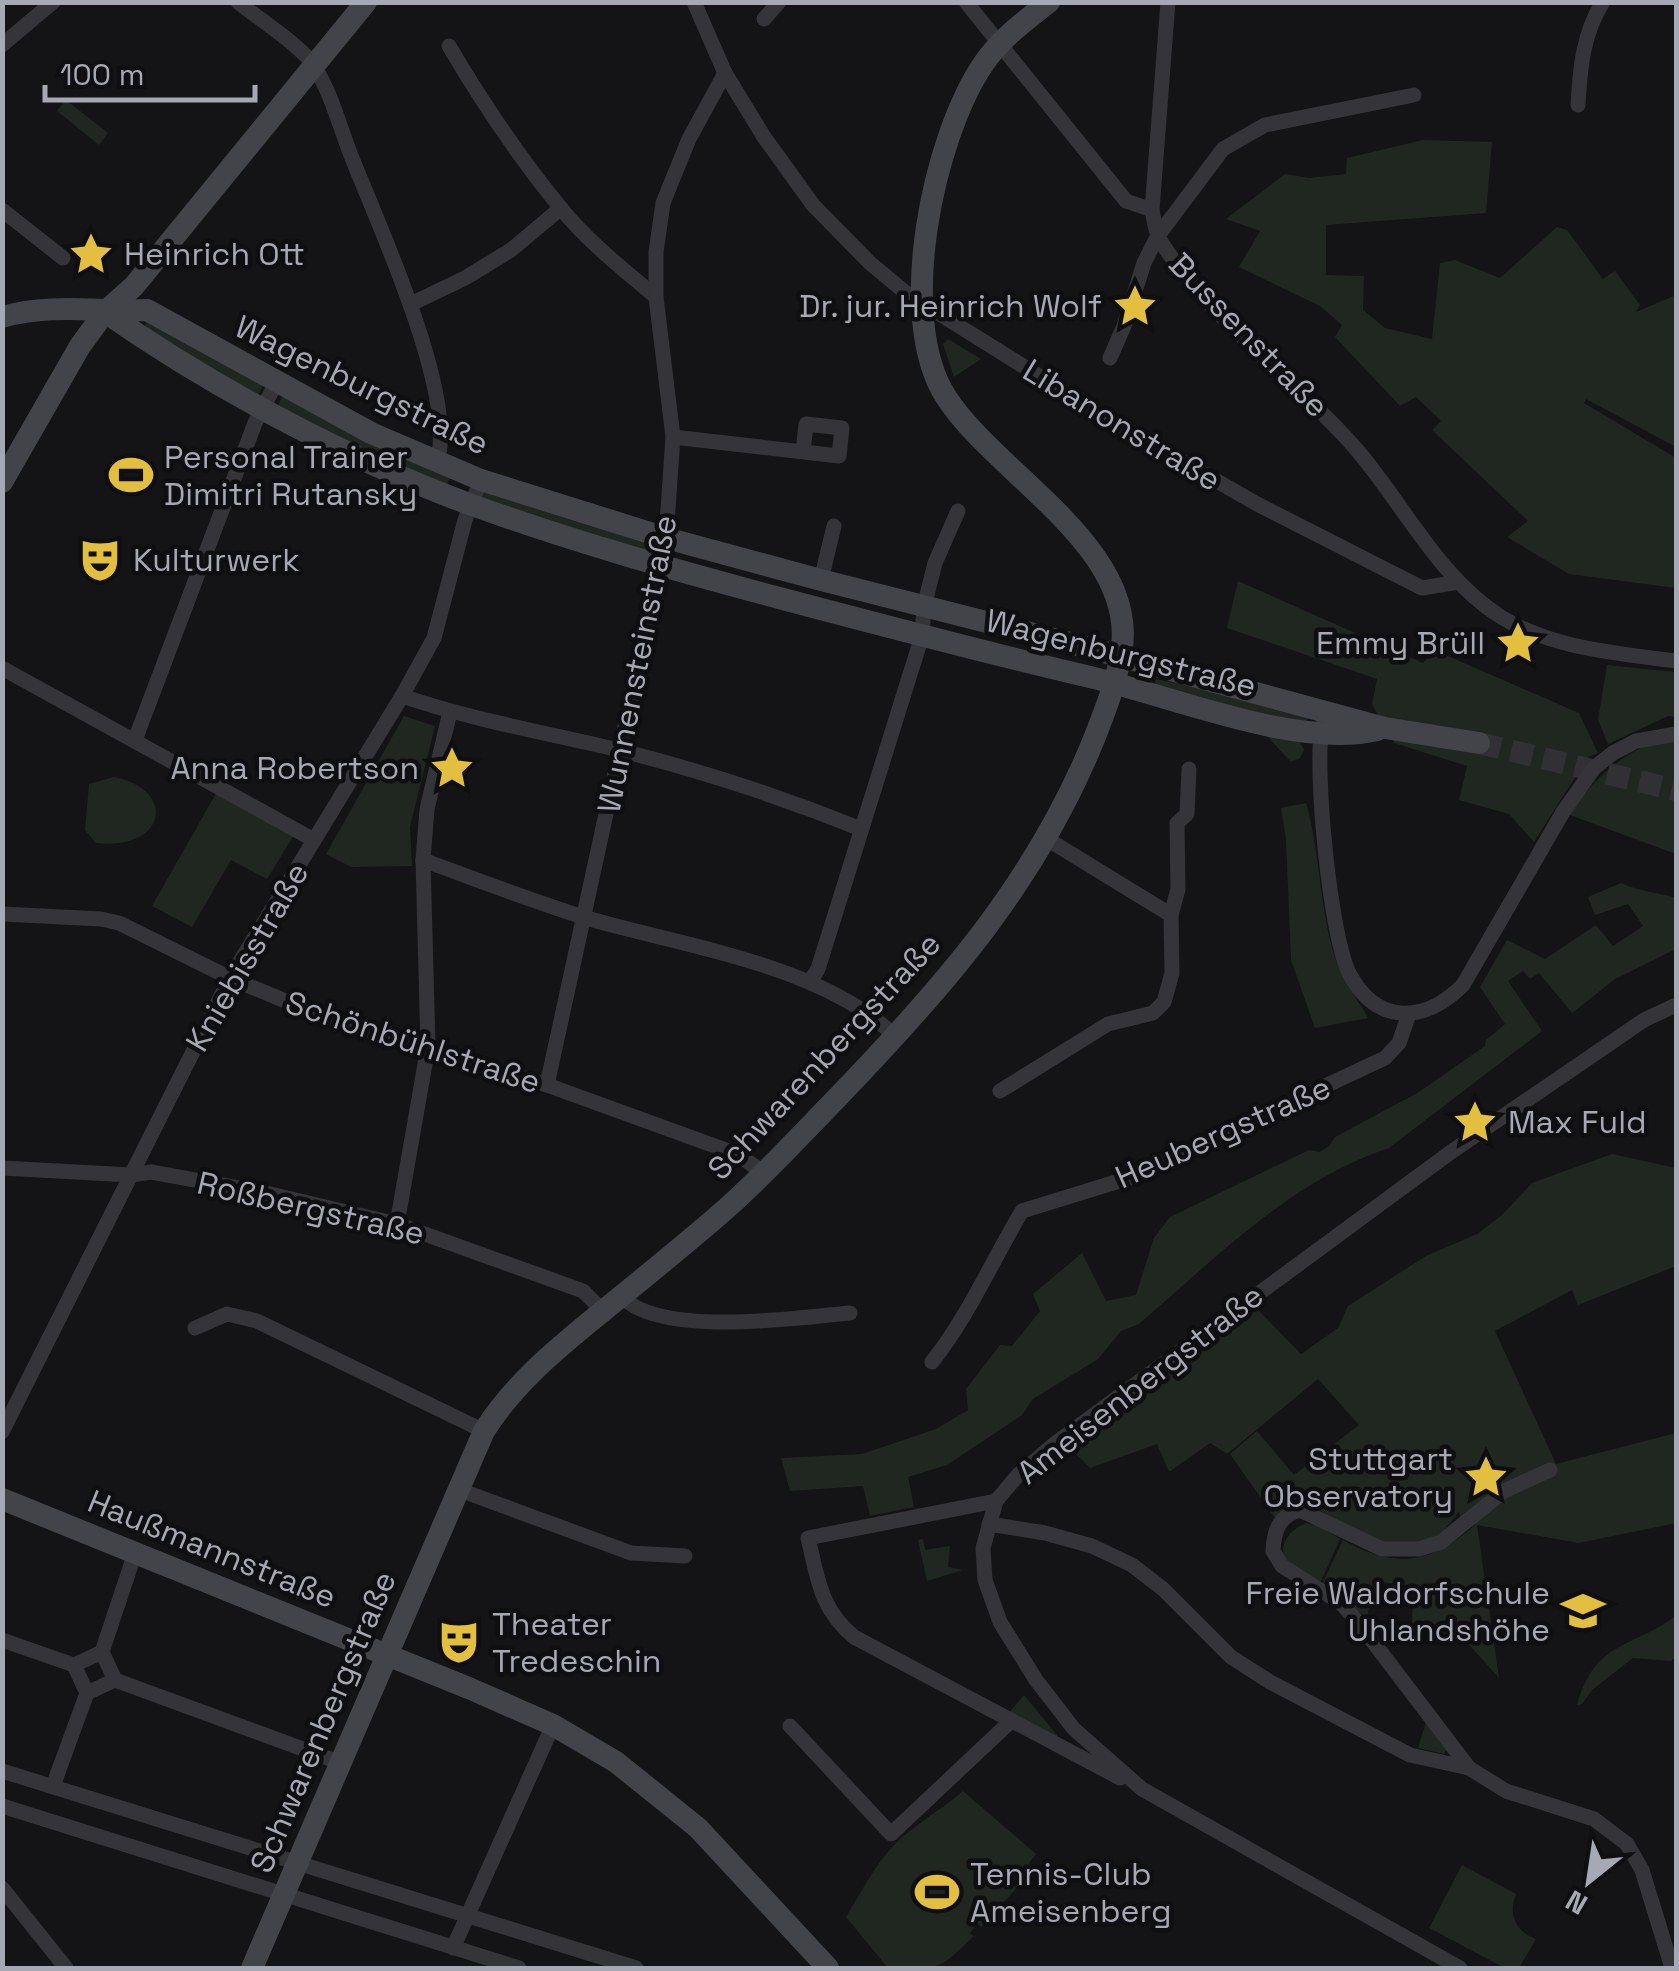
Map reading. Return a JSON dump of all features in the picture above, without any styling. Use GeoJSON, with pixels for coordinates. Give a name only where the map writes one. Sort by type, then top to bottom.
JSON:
{"type":"FeatureCollection","features":[{"type":"Feature","properties":{"kind":"main road"},"geometry":{"type":"LineString","coordinates":[[2,482],[80,346],[105,312],[134,286],[366,2]]}},
{"type":"Feature","properties":{"kind":"main road","name":"Schwarenbergstraße"},"geometry":{"type":"LineString","coordinates":[[252,1968],[484,1431],[518,1384],[764,1173],[896,1037],[1014,892],[1047,839],[1078,777],[1121,657],[1120,610],[1106,570],[1085,544],[970,428],[946,398],[929,358],[924,306],[928,222],[944,145],[972,83],[999,44],[1049,2]]}},
{"type":"Feature","properties":{"kind":"main road"},"geometry":{"type":"LineString","coordinates":[[2,317],[50,308],[105,312]]}},
{"type":"Feature","properties":{"kind":"main road","name":"Wagenburgstraße"},"geometry":{"type":"LineString","coordinates":[[105,312],[147,310],[371,432],[482,480],[666,538],[1121,657],[1323,724]]}},
{"type":"Feature","properties":{"kind":"main road","name":"Wagenburgstraße"},"geometry":{"type":"LineString","coordinates":[[105,312],[262,407],[378,466],[472,505],[660,566],[1214,712],[1385,728],[1479,743]]}},
{"type":"Feature","properties":{"kind":"main road","name":"Haußmannstraße"},"geometry":{"type":"LineString","coordinates":[[2,1499],[553,1725],[616,1762],[698,1828],[828,1968]]}},
{"type":"Feature","properties":{"kind":"street"},"geometry":{"type":"LineString","coordinates":[[2,46],[53,2]]}},
{"type":"Feature","properties":{"kind":"street"},"geometry":{"type":"LineString","coordinates":[[238,2],[314,64],[411,304],[432,382],[443,444],[437,462]]}},
{"type":"Feature","properties":{"kind":"street","name":"Libanonstraße"},"geometry":{"type":"LineString","coordinates":[[694,2],[725,73],[764,137],[813,205],[870,263],[924,306],[1257,504],[1405,581],[1422,588],[1459,582]]}},
{"type":"Feature","properties":{"kind":"street"},"geometry":{"type":"LineString","coordinates":[[764,19],[779,2]]}},
{"type":"Feature","properties":{"kind":"street"},"geometry":{"type":"LineString","coordinates":[[966,2],[1126,201],[1152,210]]}},
{"type":"Feature","properties":{"kind":"street","name":"Bussenstraße"},"geometry":{"type":"LineString","coordinates":[[1168,2],[1152,210],[1158,237],[1206,298],[1319,408],[1360,454],[1459,582]]}},
{"type":"Feature","properties":{"kind":"street"},"geometry":{"type":"LineString","coordinates":[[1578,105],[1583,52],[1603,2]]}},
{"type":"Feature","properties":{"kind":"street"},"geometry":{"type":"LineString","coordinates":[[449,46],[496,120],[561,208],[604,253],[656,297]]}},
{"type":"Feature","properties":{"kind":"street","name":"Wunnensteinstraße"},"geometry":{"type":"LineString","coordinates":[[547,1085],[666,538],[673,437],[656,297],[662,203],[725,73]]}},
{"type":"Feature","properties":{"kind":"street"},"geometry":{"type":"LineString","coordinates":[[1110,358],[1144,263],[1158,237],[1223,149],[1265,124],[1414,95]]}},
{"type":"Feature","properties":{"kind":"street"},"geometry":{"type":"LineString","coordinates":[[411,304],[511,250],[561,208]]}},
{"type":"Feature","properties":{"kind":"street"},"geometry":{"type":"LineString","coordinates":[[2,210],[63,258]]}},
{"type":"Feature","properties":{"kind":"street"},"geometry":{"type":"LineString","coordinates":[[135,740],[262,407],[276,383]]}},
{"type":"Feature","properties":{"kind":"street"},"geometry":{"type":"LineString","coordinates":[[673,437],[803,452]]}},
{"type":"Feature","properties":{"kind":"street","name":"Kniebisstraße"},"geometry":{"type":"LineString","coordinates":[[2,1432],[230,978],[434,638],[482,480]]}},
{"type":"Feature","properties":{"kind":"street"},"geometry":{"type":"LineString","coordinates":[[810,982],[818,968],[922,636],[924,607],[935,563],[958,511]]}},
{"type":"Feature","properties":{"kind":"street"},"geometry":{"type":"LineString","coordinates":[[820,580],[834,526]]}},
{"type":"Feature","properties":{"kind":"street"},"geometry":{"type":"LineString","coordinates":[[1459,582],[1491,610],[1544,637],[1603,652],[1676,660]]}},
{"type":"Feature","properties":{"kind":"street"},"geometry":{"type":"LineString","coordinates":[[2,668],[314,840]]}},
{"type":"Feature","properties":{"kind":"street"},"geometry":{"type":"LineString","coordinates":[[402,696],[450,712],[621,751],[782,798],[861,829]]}},
{"type":"Feature","properties":{"kind":"street"},"geometry":{"type":"LineString","coordinates":[[397,1224],[428,1048],[422,860],[426,809],[450,712]]}},
{"type":"Feature","properties":{"kind":"street"},"geometry":{"type":"LineString","coordinates":[[1323,724],[1322,805],[1342,955],[1363,993],[1392,1012],[1410,1014],[1448,1001],[1464,985],[1563,812],[1594,768],[1636,741],[1676,734]]}},
{"type":"Feature","properties":{"kind":"street"},"geometry":{"type":"LineString","coordinates":[[1000,1090],[1108,1024],[1153,1014],[1164,1002],[1172,972],[1171,915],[1178,889],[1177,823],[1187,814],[1189,769]]}},
{"type":"Feature","properties":{"kind":"street"},"geometry":{"type":"LineString","coordinates":[[1047,839],[1171,915]]}},
{"type":"Feature","properties":{"kind":"street"},"geometry":{"type":"LineString","coordinates":[[422,860],[586,918],[810,982],[883,1025],[896,1037]]}},
{"type":"Feature","properties":{"kind":"street","name":"Schönbühlstraße"},"geometry":{"type":"LineString","coordinates":[[2,914],[119,922],[230,978],[342,1022],[547,1085],[737,1154],[764,1173]]}},
{"type":"Feature","properties":{"kind":"street","name":"Ameisenbergstraße"},"geometry":{"type":"LineString","coordinates":[[1460,1968],[1142,1789],[1074,1729],[1017,1651],[1000,1622],[985,1580],[983,1548],[996,1501],[1018,1475],[1057,1442],[1554,1080],[1644,1020],[1676,1005]]}},
{"type":"Feature","properties":{"kind":"street","name":"Heubergstraße"},"geometry":{"type":"LineString","coordinates":[[932,1362],[956,1332],[984,1274],[1022,1211],[1129,1178],[1384,1058],[1399,1043],[1410,1014]]}},
{"type":"Feature","properties":{"kind":"street","name":"Roßbergstraße"},"geometry":{"type":"LineString","coordinates":[[2,1168],[131,1176],[151,1172],[247,1190],[397,1224],[612,1304]]}},
{"type":"Feature","properties":{"kind":"street"},"geometry":{"type":"LineString","coordinates":[[612,1304],[734,1324],[850,1313]]}},
{"type":"Feature","properties":{"kind":"street"},"geometry":{"type":"LineString","coordinates":[[195,1328],[227,1314],[257,1321],[484,1431]]}},
{"type":"Feature","properties":{"kind":"street"},"geometry":{"type":"LineString","coordinates":[[1550,1470],[1504,1491],[1440,1542],[1420,1549],[1382,1549],[1300,1510],[1287,1514],[1274,1536],[1272,1551],[1282,1566],[1341,1604],[1358,1622],[1470,1768],[1506,1791],[1594,1819],[1627,1844],[1642,1870],[1672,1968]]}},
{"type":"Feature","properties":{"kind":"street"},"geometry":{"type":"LineString","coordinates":[[460,1490],[630,1553],[685,1556]]}},
{"type":"Feature","properties":{"kind":"street"},"geometry":{"type":"LineString","coordinates":[[996,1501],[808,1538],[825,1604],[837,1623],[854,1637],[1142,1789]]}},
{"type":"Feature","properties":{"kind":"street"},"geometry":{"type":"LineString","coordinates":[[989,1524],[1092,1546],[1132,1566],[1164,1588],[1231,1657],[1270,1682],[1410,1755],[1470,1768]]}},
{"type":"Feature","properties":{"kind":"street"},"geometry":{"type":"LineString","coordinates":[[136,1553],[102,1652],[115,1680],[341,1764]]}},
{"type":"Feature","properties":{"kind":"street"},"geometry":{"type":"LineString","coordinates":[[2,1640],[74,1666],[87,1693]]}},
{"type":"Feature","properties":{"kind":"street"},"geometry":{"type":"LineString","coordinates":[[74,1666],[102,1652]]}},
{"type":"Feature","properties":{"kind":"street"},"geometry":{"type":"LineString","coordinates":[[53,1786],[87,1693],[115,1680]]}},
{"type":"Feature","properties":{"kind":"street"},"geometry":{"type":"LineString","coordinates":[[790,1726],[891,1834],[1010,1722]]}},
{"type":"Feature","properties":{"kind":"street"},"geometry":{"type":"LineString","coordinates":[[454,1948],[553,1725]]}},
{"type":"Feature","properties":{"kind":"street"},"geometry":{"type":"LineString","coordinates":[[2,1772],[636,1968]]}},
{"type":"Feature","properties":{"kind":"street"},"geometry":{"type":"LineString","coordinates":[[2,1806],[519,1968]]}},
{"type":"Feature","properties":{"kind":"street"},"geometry":{"type":"LineString","coordinates":[[2,1888],[66,1968]]}},
{"type":"Feature","properties":{"kind":"shaded area"},"geometry":{"type":"Polygon","coordinates":[[[66,100],[108,133],[99,145],[57,111],[66,100]]]}},
{"type":"Feature","properties":{"kind":"shaded area"},"geometry":{"type":"Polygon","coordinates":[[[1423,140],[1492,142],[1486,213],[1326,225],[1326,275],[1364,276],[1363,310],[1385,328],[1432,339],[1440,263],[1455,260],[1500,278],[1557,227],[1567,230],[1603,279],[1615,271],[1640,305],[1636,312],[1676,295],[1676,447],[1586,399],[1584,403],[1676,458],[1676,588],[1569,574],[1507,537],[1528,521],[1432,430],[1441,421],[1416,397],[1400,406],[1335,337],[1342,325],[1320,306],[1239,267],[1260,231],[1226,219],[1285,174],[1309,178],[1346,174],[1347,158],[1423,140]]]}},
{"type":"Feature","properties":{"kind":"shaded area"},"geometry":{"type":"Polygon","coordinates":[[[148,319],[264,384],[257,396],[142,331],[148,319]]]}},
{"type":"Feature","properties":{"kind":"shaded area"},"geometry":{"type":"Polygon","coordinates":[[[948,339],[981,359],[954,377],[943,344],[948,339]]]}},
{"type":"Feature","properties":{"kind":"shaded area"},"geometry":{"type":"Polygon","coordinates":[[[283,395],[451,475],[446,487],[277,407],[283,395]]]}},
{"type":"Feature","properties":{"kind":"shaded area"},"geometry":{"type":"Polygon","coordinates":[[[486,487],[657,543],[654,555],[482,499],[486,487]]]}},
{"type":"Feature","properties":{"kind":"shaded area"},"geometry":{"type":"Polygon","coordinates":[[[1238,581],[1423,663],[1434,650],[1579,713],[1598,753],[1588,757],[1534,842],[1509,814],[1459,800],[1467,766],[1394,743],[1372,704],[1377,679],[1227,628],[1238,581]]]}},
{"type":"Feature","properties":{"kind":"shaded area"},"geometry":{"type":"Polygon","coordinates":[[[1607,665],[1676,672],[1676,717],[1668,716],[1608,744],[1598,720],[1607,665]]]}},
{"type":"Feature","properties":{"kind":"shaded area"},"geometry":{"type":"Polygon","coordinates":[[[1156,679],[1301,711],[1308,717],[1303,724],[1154,686],[1156,679]]]}},
{"type":"Feature","properties":{"kind":"shaded area"},"geometry":{"type":"Polygon","coordinates":[[[404,716],[435,726],[410,827],[412,866],[351,867],[326,854],[404,716]]]}},
{"type":"Feature","properties":{"kind":"shaded area"},"geometry":{"type":"Polygon","coordinates":[[[1267,736],[1300,742],[1304,750],[1300,758],[1291,762],[1267,736]]]}},
{"type":"Feature","properties":{"kind":"shaded area"},"geometry":{"type":"Polygon","coordinates":[[[1664,737],[1676,738],[1676,854],[1567,814],[1610,768],[1664,737]]]}},
{"type":"Feature","properties":{"kind":"shaded area"},"geometry":{"type":"Polygon","coordinates":[[[114,777],[148,794],[155,806],[155,818],[137,838],[96,843],[85,830],[89,784],[114,777]]]}},
{"type":"Feature","properties":{"kind":"shaded area"},"geometry":{"type":"Polygon","coordinates":[[[218,790],[294,835],[267,879],[231,860],[192,927],[152,906],[218,790]]]}},
{"type":"Feature","properties":{"kind":"shaded area"},"geometry":{"type":"Polygon","coordinates":[[[1306,803],[1331,944],[1343,977],[1368,1018],[1315,1028],[1291,960],[1281,808],[1306,803]]]}},
{"type":"Feature","properties":{"kind":"shaded area"},"geometry":{"type":"Polygon","coordinates":[[[1621,883],[1676,898],[1676,949],[1615,979],[1572,1013],[1539,973],[1530,979],[1523,971],[1508,981],[1542,1031],[1389,1148],[1353,1162],[1287,1201],[1139,1324],[1121,1331],[1098,1359],[1033,1399],[1022,1415],[947,1465],[908,1477],[914,1507],[870,1516],[863,1486],[790,1491],[781,1458],[862,1454],[936,1429],[968,1410],[966,1389],[1000,1345],[1012,1346],[1040,1311],[1033,1294],[1082,1253],[1106,1301],[1136,1295],[1154,1238],[1170,1217],[1309,1150],[1320,1152],[1335,1137],[1419,1092],[1485,1046],[1486,1040],[1505,1024],[1480,987],[1507,940],[1545,959],[1596,925],[1613,946],[1643,926],[1628,904],[1595,915],[1588,897],[1621,883]]]}},
{"type":"Feature","properties":{"kind":"shaded area"},"geometry":{"type":"Polygon","coordinates":[[[1612,1154],[1676,1168],[1676,1266],[1578,1305],[1572,1290],[1495,1331],[1556,1464],[1676,1433],[1676,1523],[1579,1543],[1477,1525],[1499,1678],[1464,1639],[1412,1624],[1413,1586],[1373,1581],[1367,1618],[1323,1582],[1343,1540],[1380,1556],[1413,1558],[1444,1548],[1476,1524],[1461,1518],[1459,1512],[1440,1535],[1415,1545],[1382,1545],[1320,1511],[1275,1518],[1230,1454],[1257,1431],[1294,1475],[1359,1425],[1318,1379],[1227,1454],[1210,1443],[1169,1472],[1157,1444],[1090,1468],[1070,1448],[1166,1370],[1255,1307],[1301,1354],[1338,1328],[1348,1306],[1426,1256],[1477,1234],[1502,1215],[1532,1183],[1612,1154]]]}},
{"type":"Feature","properties":{"kind":"shaded area"},"geometry":{"type":"Polygon","coordinates":[[[1306,1523],[1340,1539],[1321,1581],[1295,1568],[1284,1554],[1289,1535],[1306,1523]]]}},
{"type":"Feature","properties":{"kind":"shaded area"},"geometry":{"type":"Polygon","coordinates":[[[923,1539],[925,1550],[950,1546],[948,1567],[963,1570],[927,1581],[918,1540],[923,1539]]]}},
{"type":"Feature","properties":{"kind":"shaded area"},"geometry":{"type":"Polygon","coordinates":[[[1676,1616],[1676,1657],[1671,1661],[1633,1658],[1577,1705],[1585,1684],[1604,1657],[1676,1616]]]}},
{"type":"Feature","properties":{"kind":"shaded area"},"geometry":{"type":"Polygon","coordinates":[[[1024,1695],[1057,1735],[1057,1738],[1007,1715],[1024,1695]]]}},
{"type":"Feature","properties":{"kind":"shaded area"},"geometry":{"type":"Polygon","coordinates":[[[1426,1722],[1446,1750],[1444,1754],[1418,1748],[1426,1722]]]}},
{"type":"Feature","properties":{"kind":"shaded area","name":"Tennis-Club Ameisenberg"},"geometry":{"type":"Polygon","coordinates":[[[963,1791],[1036,1854],[1029,1863],[1035,1868],[981,1927],[977,1924],[970,1933],[974,1936],[945,1962],[929,1968],[888,1968],[846,1917],[895,1844],[963,1791]]]}},
{"type":"Feature","properties":{"kind":"shaded area"},"geometry":{"type":"Polygon","coordinates":[[[1462,1865],[1516,1894],[1515,1921],[1536,1939],[1519,1968],[1505,1968],[1429,1928],[1462,1865]]]}},
{"type":"Feature","properties":{"kind":"tunnel"},"geometry":{"type":"LineString","coordinates":[[1479,743],[1676,790]]}},
{"type":"Feature","properties":{"kind":"place","name":"Heinrich Ott"},"geometry":{"type":"Point","coordinates":[91,254]}},
{"type":"Feature","properties":{"kind":"place","name":"Dr. jur. Heinrich Wolf"},"geometry":{"type":"Point","coordinates":[1135,306]}},
{"type":"Feature","properties":{"kind":"place","name":"Personal Trainer Dimitri Rutansky"},"geometry":{"type":"Point","coordinates":[131,475]}},
{"type":"Feature","properties":{"kind":"place","name":"Kulturwerk"},"geometry":{"type":"Point","coordinates":[100,560]}},
{"type":"Feature","properties":{"kind":"place","name":"Emmy Brüll"},"geometry":{"type":"Point","coordinates":[1518,643]}},
{"type":"Feature","properties":{"kind":"place","name":"Anna Robertson"},"geometry":{"type":"Point","coordinates":[452,768]}},
{"type":"Feature","properties":{"kind":"place","name":"Max Fuld"},"geometry":{"type":"Point","coordinates":[1475,1122]}},
{"type":"Feature","properties":{"kind":"place","name":"Stuttgart Observatory"},"geometry":{"type":"Point","coordinates":[1486,1477]}},
{"type":"Feature","properties":{"kind":"place","name":"Freie Waldorfschule Uhlandshöhe"},"geometry":{"type":"Point","coordinates":[1583,1611]}},
{"type":"Feature","properties":{"kind":"place","name":"Theater Tredeschin"},"geometry":{"type":"Point","coordinates":[459,1642]}},
{"type":"Feature","properties":{"kind":"place","name":"Tennis-Club Ameisenberg"},"geometry":{"type":"Point","coordinates":[937,1892]}}]}
